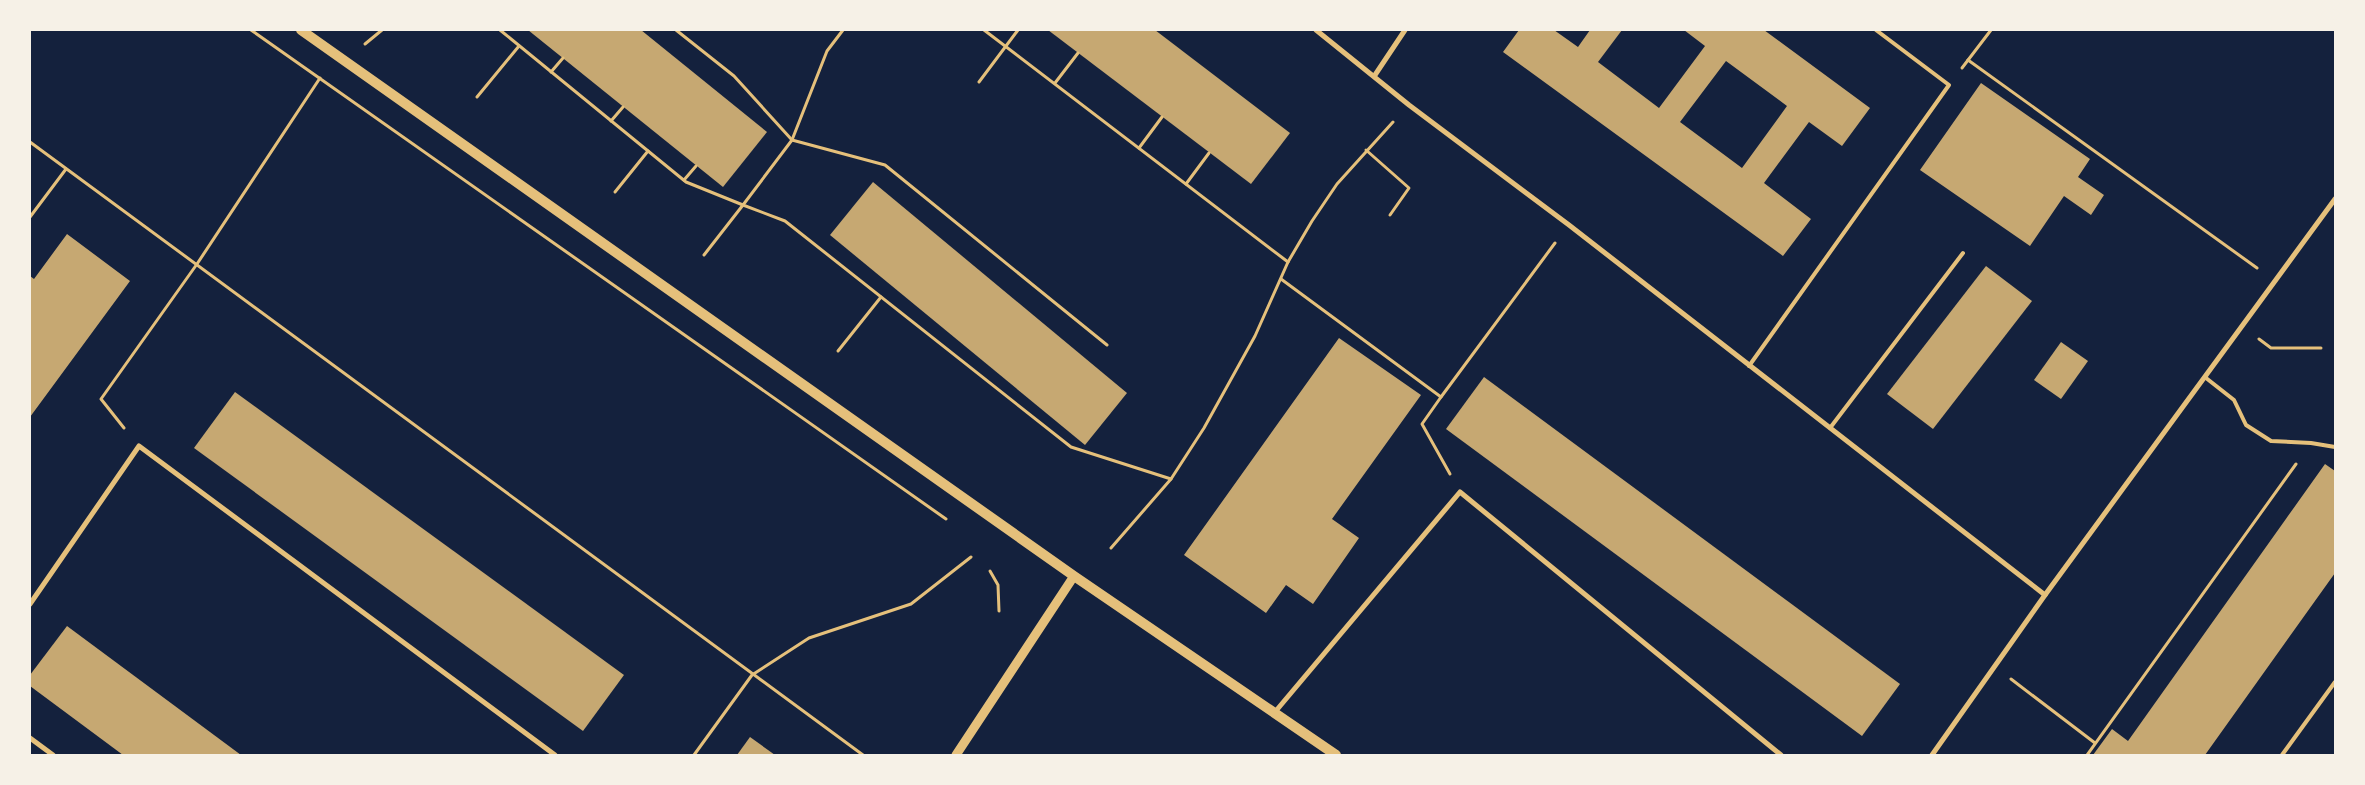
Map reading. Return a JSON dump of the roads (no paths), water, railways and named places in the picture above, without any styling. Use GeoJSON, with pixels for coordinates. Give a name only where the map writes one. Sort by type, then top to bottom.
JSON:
{"type":"FeatureCollection","features":[{"type":"Feature","properties":{"kind":"main road"},"geometry":{"type":"LineString","coordinates":[[301,30],[1074,576],[1336,755]]}},
{"type":"Feature","properties":{"kind":"street"},"geometry":{"type":"LineString","coordinates":[[1316,30],[1409,105],[1569,226],[2045,595]]}},
{"type":"Feature","properties":{"kind":"street"},"geometry":{"type":"LineString","coordinates":[[1375,76],[1405,30]]}},
{"type":"Feature","properties":{"kind":"street"},"geometry":{"type":"LineString","coordinates":[[1932,755],[2045,595],[2335,200]]}},
{"type":"Feature","properties":{"kind":"street"},"geometry":{"type":"LineString","coordinates":[[30,604],[139,446],[555,755]]}},
{"type":"Feature","properties":{"kind":"street"},"geometry":{"type":"LineString","coordinates":[[1275,712],[1460,492],[1781,755]]}},
{"type":"Feature","properties":{"kind":"street"},"geometry":{"type":"LineString","coordinates":[[956,755],[1074,576]]}},
{"type":"Feature","properties":{"kind":"street"},"geometry":{"type":"LineString","coordinates":[[30,738],[53,755]]}},
{"type":"Feature","properties":{"kind":"lane"},"geometry":{"type":"LineString","coordinates":[[1749,366],[1949,85],[1876,30]]}},
{"type":"Feature","properties":{"kind":"lane"},"geometry":{"type":"LineString","coordinates":[[1830,428],[1963,253]]}},
{"type":"Feature","properties":{"kind":"lane"},"geometry":{"type":"LineString","coordinates":[[2206,378],[2234,400],[2246,426],[2272,440],[2335,447]]}},
{"type":"Feature","properties":{"kind":"lane"},"geometry":{"type":"LineString","coordinates":[[2282,755],[2335,682]]}}]}
